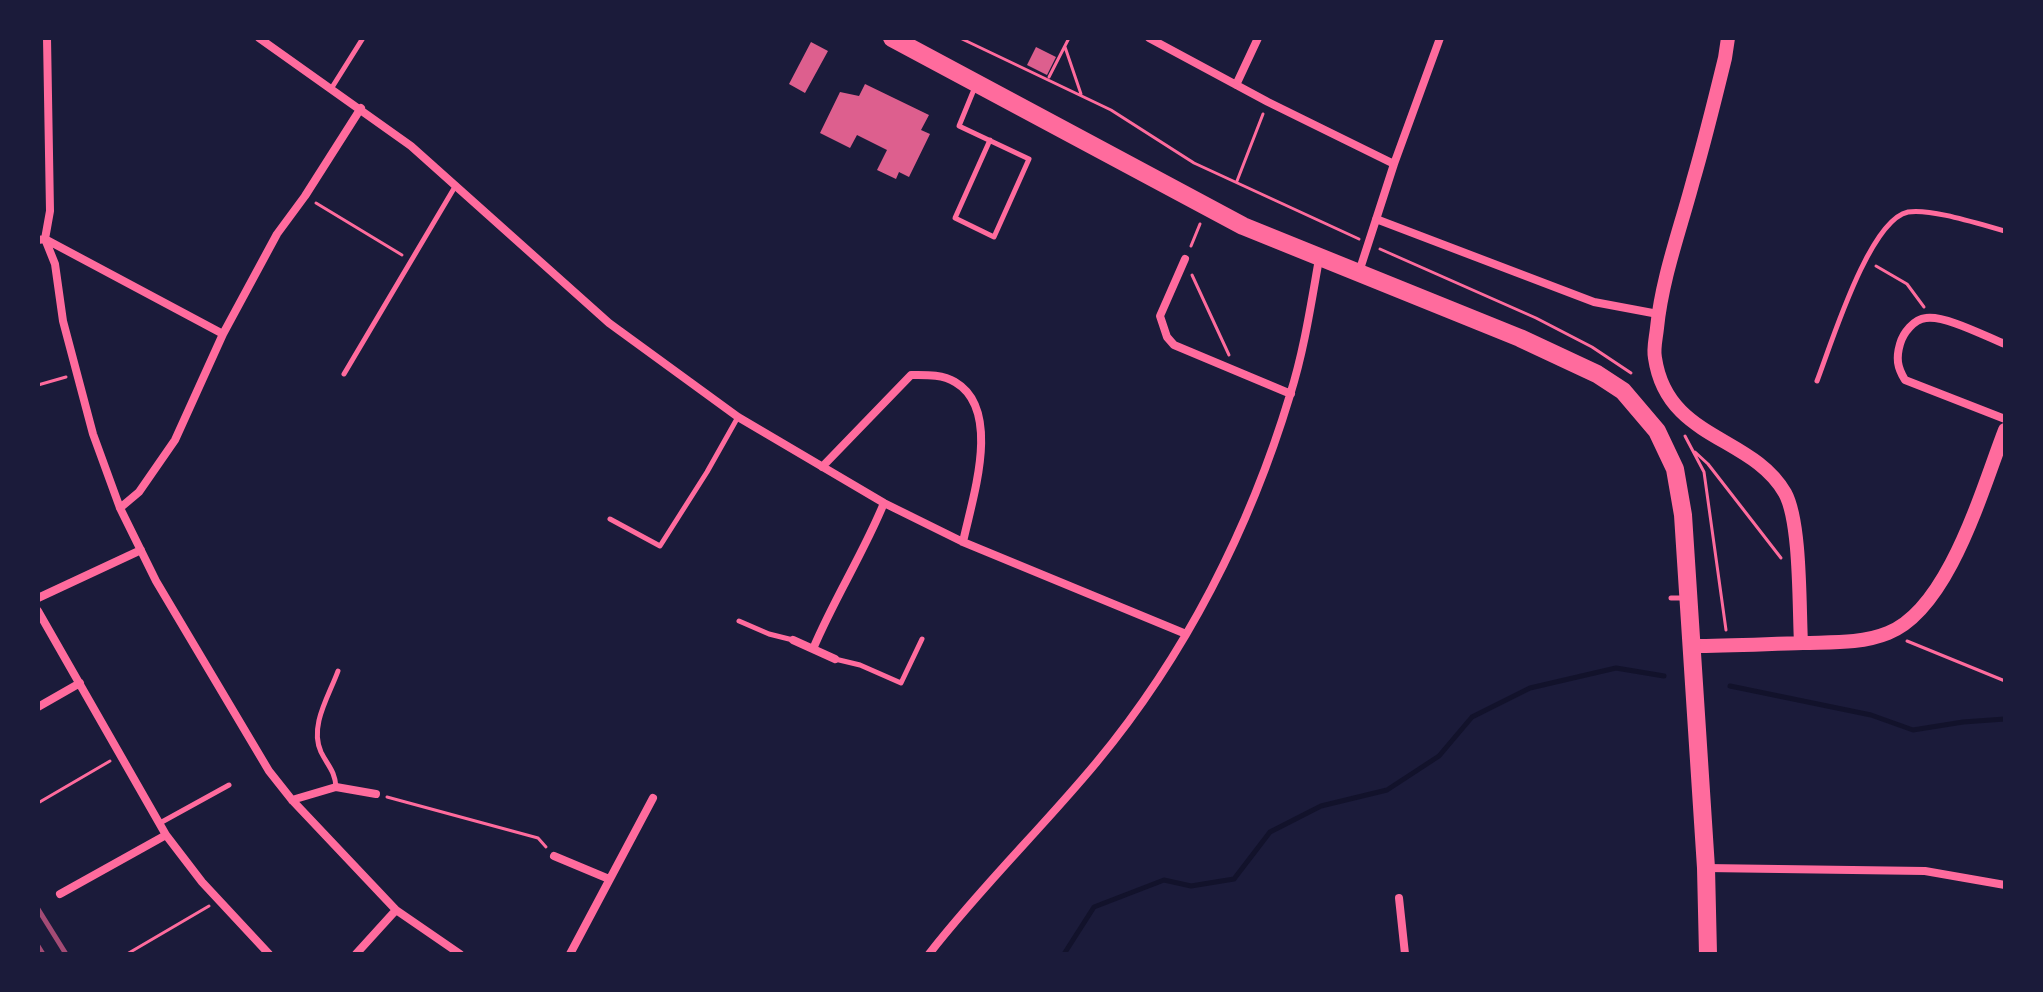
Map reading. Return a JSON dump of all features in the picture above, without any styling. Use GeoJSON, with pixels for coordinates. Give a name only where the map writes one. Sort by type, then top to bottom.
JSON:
{"type":"FeatureCollection","features":[{"type":"Feature","properties":{"kind":"highway"},"geometry":{"type":"LineString","coordinates":[[892,38],[1207,208],[1319,258],[1532,343],[1597,374],[1623,391],[1657,431],[1675,469],[1683,515],[1680,598],[1692,646],[1706,868],[1708,954]]}},
{"type":"Feature","properties":{"kind":"street"},"geometry":{"type":"LineString","coordinates":[[47,38],[50,211],[41,239],[55,264],[63,321],[77,374],[93,434],[120,508],[209,673],[269,771],[292,800],[396,910],[460,954]]}},
{"type":"Feature","properties":{"kind":"street"},"geometry":{"type":"LineString","coordinates":[[259,38],[361,108],[456,184],[609,323],[738,417],[884,503],[963,542],[1186,634]]}},
{"type":"Feature","properties":{"kind":"street"},"geometry":{"type":"LineString","coordinates":[[1149,38],[1268,102],[1394,164]]}},
{"type":"Feature","properties":{"kind":"street"},"geometry":{"type":"LineString","coordinates":[[1236,85],[1258,38]]}},
{"type":"Feature","properties":{"kind":"street"},"geometry":{"type":"LineString","coordinates":[[1359,272],[1440,38]]}},
{"type":"Feature","properties":{"kind":"street"},"geometry":{"type":"LineString","coordinates":[[1728,38],[1670,260],[1658,314],[1654,357],[1662,383],[1673,403],[1689,421],[1760,465],[1776,480],[1791,508],[1801,643]]}},
{"type":"Feature","properties":{"kind":"street"},"geometry":{"type":"LineString","coordinates":[[120,508],[139,492],[175,440],[223,334],[277,234],[361,108]]}},
{"type":"Feature","properties":{"kind":"street"},"geometry":{"type":"LineString","coordinates":[[1376,219],[1594,302],[1658,314]]}},
{"type":"Feature","properties":{"kind":"street"},"geometry":{"type":"LineString","coordinates":[[41,239],[223,334]]}},
{"type":"Feature","properties":{"kind":"street"},"geometry":{"type":"LineString","coordinates":[[929,954],[961,912],[1098,762],[1136,712],[1186,634],[1240,532],[1272,453],[1306,333],[1319,258]]}},
{"type":"Feature","properties":{"kind":"street"},"geometry":{"type":"LineString","coordinates":[[1185,259],[1160,316],[1162,327],[1174,345],[1291,394]]}},
{"type":"Feature","properties":{"kind":"street"},"geometry":{"type":"LineString","coordinates":[[2005,344],[1939,319],[1926,318],[1915,322],[1902,337],[1897,356],[1899,370],[1905,380],[2005,419]]}},
{"type":"Feature","properties":{"kind":"street"},"geometry":{"type":"LineString","coordinates":[[822,467],[911,375],[937,376],[954,381],[969,395],[979,415],[982,442],[963,542]]}},
{"type":"Feature","properties":{"kind":"street"},"geometry":{"type":"LineString","coordinates":[[1692,646],[1854,641],[1889,633],[1913,618],[1937,591],[1952,562],[2005,430]]}},
{"type":"Feature","properties":{"kind":"street"},"geometry":{"type":"LineString","coordinates":[[813,649],[834,600],[857,563],[884,503]]}},
{"type":"Feature","properties":{"kind":"street"},"geometry":{"type":"LineString","coordinates":[[38,598],[141,550]]}},
{"type":"Feature","properties":{"kind":"street"},"geometry":{"type":"LineString","coordinates":[[38,611],[166,835],[219,900],[269,954]]}},
{"type":"Feature","properties":{"kind":"street"},"geometry":{"type":"LineString","coordinates":[[793,640],[835,659]]}},
{"type":"Feature","properties":{"kind":"street"},"geometry":{"type":"LineString","coordinates":[[38,707],[80,683]]}},
{"type":"Feature","properties":{"kind":"street"},"geometry":{"type":"LineString","coordinates":[[292,800],[336,787],[376,794]]}},
{"type":"Feature","properties":{"kind":"street"},"geometry":{"type":"LineString","coordinates":[[570,954],[653,798]]}},
{"type":"Feature","properties":{"kind":"street"},"geometry":{"type":"LineString","coordinates":[[60,894],[166,835]]}},
{"type":"Feature","properties":{"kind":"street"},"geometry":{"type":"LineString","coordinates":[[554,856],[609,879]]}},
{"type":"Feature","properties":{"kind":"street"},"geometry":{"type":"LineString","coordinates":[[1706,868],[1925,871],[2005,885]]}},
{"type":"Feature","properties":{"kind":"street"},"geometry":{"type":"LineString","coordinates":[[1399,898],[1405,954]]}},
{"type":"Feature","properties":{"kind":"street"},"geometry":{"type":"LineString","coordinates":[[356,954],[396,910]]}},
{"type":"Feature","properties":{"kind":"lane"},"geometry":{"type":"LineString","coordinates":[[331,89],[363,38]]}},
{"type":"Feature","properties":{"kind":"lane"},"geometry":{"type":"LineString","coordinates":[[977,83],[959,126],[990,140],[1029,159],[994,237],[955,218],[990,140]]}},
{"type":"Feature","properties":{"kind":"lane"},"geometry":{"type":"LineString","coordinates":[[344,374],[456,184]]}},
{"type":"Feature","properties":{"kind":"lane"},"geometry":{"type":"LineString","coordinates":[[1817,381],[1865,260],[1886,226],[1908,212],[1943,215],[2005,231]]}},
{"type":"Feature","properties":{"kind":"lane"},"geometry":{"type":"LineString","coordinates":[[610,519],[660,546],[738,417]]}},
{"type":"Feature","properties":{"kind":"lane"},"geometry":{"type":"LineString","coordinates":[[739,621],[793,640]]}},
{"type":"Feature","properties":{"kind":"lane"},"geometry":{"type":"LineString","coordinates":[[835,659],[860,665],[901,683],[922,639]]}},
{"type":"Feature","properties":{"kind":"lane"},"geometry":{"type":"LineString","coordinates":[[336,787],[335,772],[320,750],[316,729],[338,671]]}},
{"type":"Feature","properties":{"kind":"lane"},"geometry":{"type":"LineString","coordinates":[[159,824],[229,785]]}},
{"type":"Feature","properties":{"kind":"path"},"geometry":{"type":"LineString","coordinates":[[1049,78],[1069,38]]}},
{"type":"Feature","properties":{"kind":"path"},"geometry":{"type":"LineString","coordinates":[[1065,47],[1081,94]]}},
{"type":"Feature","properties":{"kind":"path"},"geometry":{"type":"LineString","coordinates":[[1237,181],[1268,102]]}},
{"type":"Feature","properties":{"kind":"path"},"geometry":{"type":"LineString","coordinates":[[305,196],[412,261]]}},
{"type":"Feature","properties":{"kind":"path"},"geometry":{"type":"LineString","coordinates":[[1207,208],[1185,259],[1238,373]]}},
{"type":"Feature","properties":{"kind":"path"},"geometry":{"type":"LineString","coordinates":[[1865,260],[1907,284],[1926,310],[1926,318]]}},
{"type":"Feature","properties":{"kind":"path"},"geometry":{"type":"LineString","coordinates":[[38,385],[77,374]]}},
{"type":"Feature","properties":{"kind":"path"},"geometry":{"type":"LineString","coordinates":[[1693,450],[1708,464],[1786,564],[1797,569]]}},
{"type":"Feature","properties":{"kind":"path"},"geometry":{"type":"LineString","coordinates":[[1889,633],[2005,681]]}},
{"type":"Feature","properties":{"kind":"path"},"geometry":{"type":"LineString","coordinates":[[38,803],[120,755]]}},
{"type":"Feature","properties":{"kind":"path"},"geometry":{"type":"LineString","coordinates":[[376,794],[538,838],[554,856]]}},
{"type":"Feature","properties":{"kind":"path"},"geometry":{"type":"LineString","coordinates":[[127,954],[219,900]]}},
{"type":"Feature","properties":{"kind":"building"},"geometry":{"type":"Polygon","coordinates":[[[811,42],[828,51],[805,93],[789,84],[811,42]]]}},
{"type":"Feature","properties":{"kind":"building"},"geometry":{"type":"Polygon","coordinates":[[[1036,47],[1056,57],[1047,75],[1027,65],[1036,47]]]}},
{"type":"Feature","properties":{"kind":"building"},"geometry":{"type":"Polygon","coordinates":[[[865,84],[929,115],[921,130],[930,134],[909,177],[899,172],[896,179],[877,170],[887,150],[857,135],[850,148],[820,133],[840,92],[859,96],[865,84]]]}},
{"type":"Feature","properties":{"kind":"waterway"},"geometry":{"type":"LineString","coordinates":[[1064,954],[1094,907],[1164,880],[1191,886],[1234,879],[1270,832],[1321,806],[1387,790],[1439,756],[1472,717],[1530,688],[1616,668],[1664,676]]}},
{"type":"Feature","properties":{"kind":"waterway"},"geometry":{"type":"LineString","coordinates":[[1730,686],[1871,715],[1913,730],[2005,719]]}},
{"type":"Feature","properties":{"kind":"railway"},"geometry":{"type":"LineString","coordinates":[[38,909],[66,954]]}},
{"type":"Feature","properties":{"kind":"railway"},"geometry":{"type":"LineString","coordinates":[[38,946],[43,954]]}}]}
